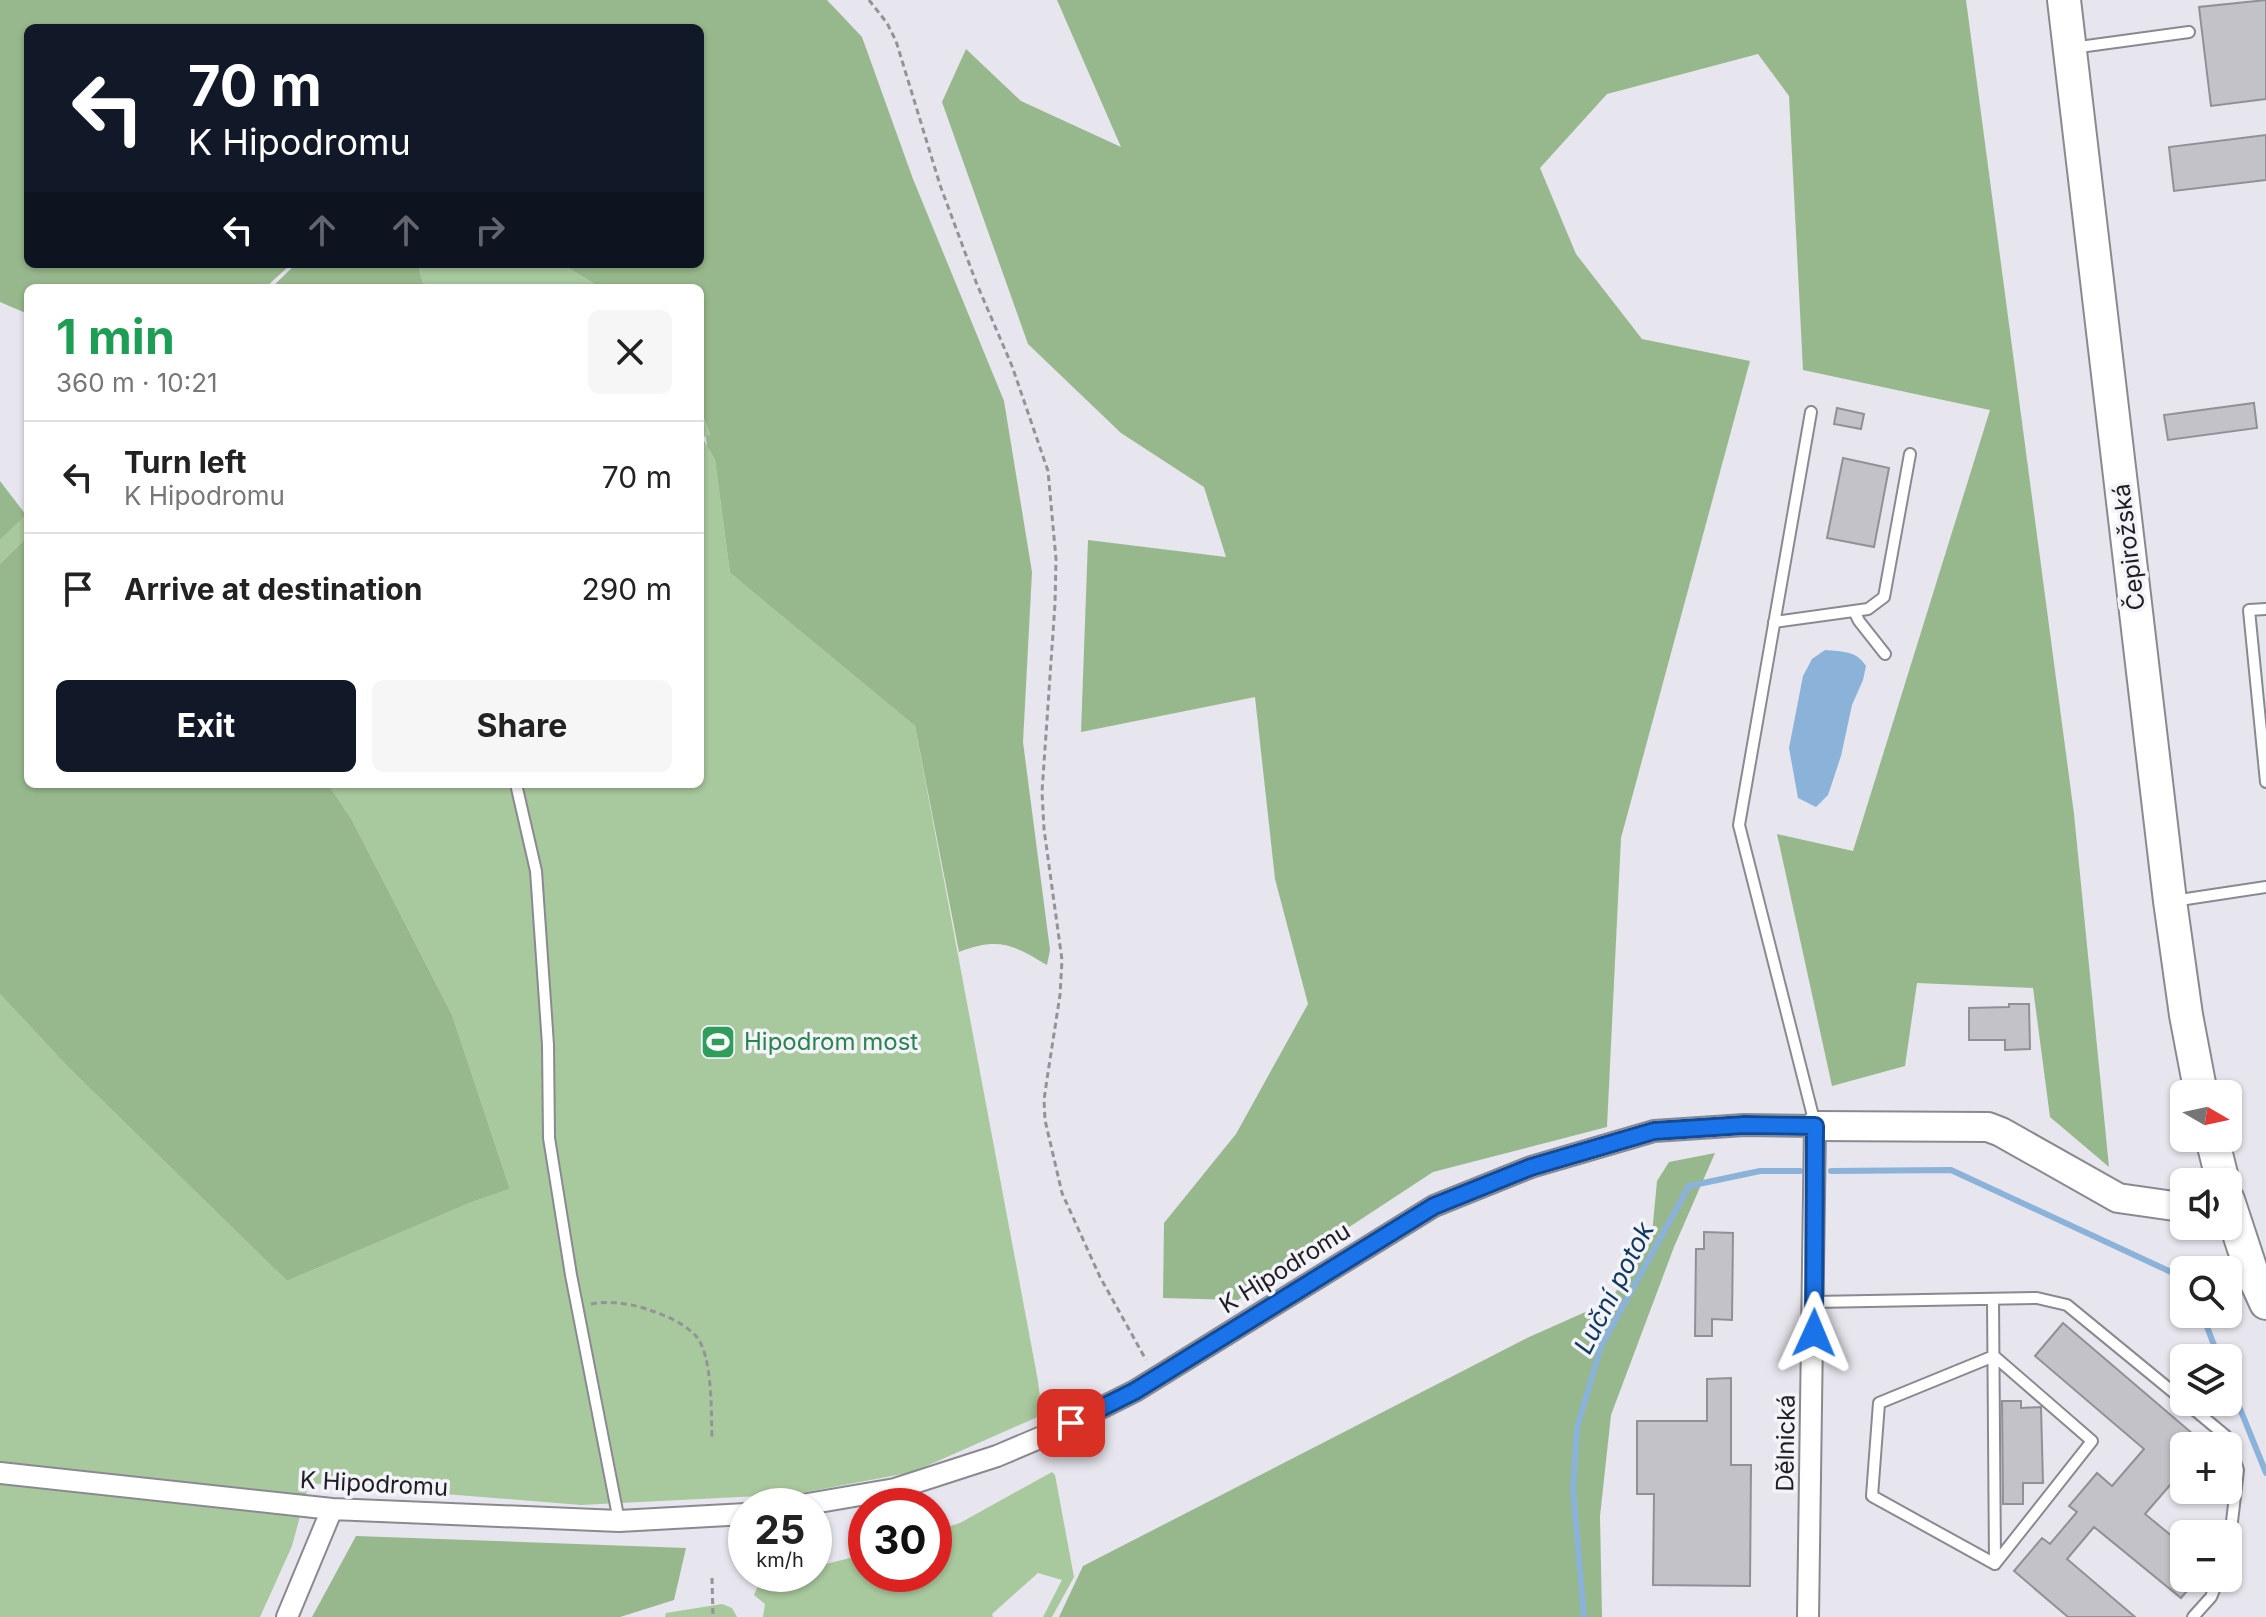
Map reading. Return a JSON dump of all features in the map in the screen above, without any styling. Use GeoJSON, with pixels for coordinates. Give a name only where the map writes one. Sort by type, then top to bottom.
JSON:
{"type":"FeatureCollection","features":[{"type":"Feature","properties":{"kind":"main road","name":"Čepirožská"},"geometry":{"type":"LineString","coordinates":[[2064,0],[2170,901],[2198,1080]]}},
{"type":"Feature","properties":{"kind":"main road"},"geometry":{"type":"LineString","coordinates":[[2242,1233],[2259,1272],[2266,1303]]}},
{"type":"Feature","properties":{"kind":"street","name":"K Hipodromu"},"geometry":{"type":"LineString","coordinates":[[832,1500],[895,1489],[997,1456],[1049,1434],[1156,1379],[1434,1206],[1531,1167],[1654,1131],[1744,1125],[1815,1126]]}},
{"type":"Feature","properties":{"kind":"street"},"geometry":{"type":"LineString","coordinates":[[1815,1126],[1988,1127],[2118,1198],[2170,1205]]}},
{"type":"Feature","properties":{"kind":"street","name":"Dělnická"},"geometry":{"type":"LineString","coordinates":[[1808,1617],[1815,1126]]}},
{"type":"Feature","properties":{"kind":"street","name":"K Hipodromu"},"geometry":{"type":"LineString","coordinates":[[0,1473],[332,1509],[619,1521],[728,1515]]}},
{"type":"Feature","properties":{"kind":"street"},"geometry":{"type":"LineString","coordinates":[[287,1617],[332,1509]]}},
{"type":"Feature","properties":{"kind":"lane"},"geometry":{"type":"LineString","coordinates":[[2070,48],[2189,32]]}},
{"type":"Feature","properties":{"kind":"lane"},"geometry":{"type":"LineString","coordinates":[[1811,412],[1739,825],[1815,1126]]}},
{"type":"Feature","properties":{"kind":"lane"},"geometry":{"type":"LineString","coordinates":[[1774,622],[1868,609],[1884,597],[1910,454]]}},
{"type":"Feature","properties":{"kind":"lane"},"geometry":{"type":"LineString","coordinates":[[2266,609],[2249,610],[2266,782]]}},
{"type":"Feature","properties":{"kind":"lane"},"geometry":{"type":"LineString","coordinates":[[1854,611],[1885,654]]}},
{"type":"Feature","properties":{"kind":"lane"},"geometry":{"type":"LineString","coordinates":[[517,788],[536,871],[548,1045],[549,1138],[577,1307],[619,1521]]}},
{"type":"Feature","properties":{"kind":"lane"},"geometry":{"type":"LineString","coordinates":[[2170,901],[2266,887]]}},
{"type":"Feature","properties":{"kind":"lane"},"geometry":{"type":"LineString","coordinates":[[1814,1302],[2037,1298],[2067,1305],[2170,1390]]}},
{"type":"Feature","properties":{"kind":"lane"},"geometry":{"type":"LineString","coordinates":[[1993,1299],[1995,1564]]}},
{"type":"Feature","properties":{"kind":"lane"},"geometry":{"type":"LineString","coordinates":[[1994,1356],[2092,1441],[1995,1564]]}},
{"type":"Feature","properties":{"kind":"lane"},"geometry":{"type":"LineString","coordinates":[[1994,1356],[1879,1403],[1872,1496],[1995,1564]]}},
{"type":"Feature","properties":{"kind":"lane"},"geometry":{"type":"LineString","coordinates":[[2201,1416],[2226,1436],[2238,1470],[2232,1520]]}},
{"type":"Feature","properties":{"kind":"lane"},"geometry":{"type":"LineString","coordinates":[[2193,1617],[2213,1592]]}},
{"type":"Feature","properties":{"kind":"path"},"geometry":{"type":"LineString","coordinates":[[869,0],[887,23],[900,51],[940,185],[976,282],[1012,366],[1048,471],[1056,559],[1042,792],[1062,960],[1060,995],[1045,1090],[1045,1120],[1062,1193],[1100,1277],[1156,1379]]}},
{"type":"Feature","properties":{"kind":"path"},"geometry":{"type":"LineString","coordinates":[[577,1307],[603,1302],[644,1308],[665,1316],[697,1337],[710,1370],[712,1440]]}},
{"type":"Feature","properties":{"kind":"path"},"geometry":{"type":"LineString","coordinates":[[712,1578],[713,1617]]}},
{"type":"Feature","properties":{"kind":"green space"},"geometry":{"type":"Polygon","coordinates":[[[0,0],[827,0],[862,37],[913,179],[1004,401],[1032,572],[1023,742],[1050,950],[1047,965],[1004,945],[984,945],[959,952],[915,726],[730,573],[715,460],[707,446],[706,436],[710,435],[704,418],[704,284],[594,284],[568,268],[704,268],[704,24],[24,24],[24,268],[287,268],[269,284],[24,284],[24,312],[0,302],[0,0]]]}},
{"type":"Feature","properties":{"kind":"green space"},"geometry":{"type":"Polygon","coordinates":[[[1057,0],[1966,0],[2074,814],[2109,1167],[2050,1117],[2033,988],[1917,983],[1905,1066],[1832,1086],[1777,834],[1853,851],[1990,410],[1803,370],[1789,96],[1758,54],[1607,94],[1540,168],[1576,254],[1642,339],[1750,361],[1621,838],[1607,1127],[1433,1172],[1238,1300],[1163,1298],[1164,1223],[1236,1134],[1308,1004],[1275,879],[1255,697],[1081,732],[1088,540],[1226,557],[1204,487],[1121,433],[1028,344],[942,102],[966,49],[1021,101],[1121,147],[1057,0]]]}},
{"type":"Feature","properties":{"kind":"green space"},"geometry":{"type":"Polygon","coordinates":[[[292,268],[419,268],[423,284],[275,284],[292,268]]]}},
{"type":"Feature","properties":{"kind":"green space"},"geometry":{"type":"Polygon","coordinates":[[[419,268],[568,268],[594,284],[423,284],[419,268]]]}},
{"type":"Feature","properties":{"kind":"green space","name":"Hipodrom most"},"geometry":{"type":"Polygon","coordinates":[[[704,419],[710,436],[704,437],[704,419]]]}},
{"type":"Feature","properties":{"kind":"green space","name":"Hipodrom most"},"geometry":{"type":"Polygon","coordinates":[[[704,441],[715,460],[730,573],[915,726],[1042,1415],[913,1472],[828,1488],[728,1488],[728,1497],[581,1505],[309,1483],[292,1546],[260,1617],[0,1617],[0,994],[69,1068],[287,1281],[472,1202],[510,1189],[452,1015],[352,820],[331,788],[704,788],[704,441]]]}},
{"type":"Feature","properties":{"kind":"green space"},"geometry":{"type":"Polygon","coordinates":[[[0,481],[24,512],[24,517],[0,540],[0,481]]]}},
{"type":"Feature","properties":{"kind":"green space"},"geometry":{"type":"Polygon","coordinates":[[[24,517],[24,540],[0,564],[0,540],[24,517]]]}},
{"type":"Feature","properties":{"kind":"green space"},"geometry":{"type":"Polygon","coordinates":[[[24,540],[24,788],[331,788],[352,820],[452,1015],[510,1189],[472,1202],[287,1281],[69,1068],[0,994],[0,564],[24,540]]]}},
{"type":"Feature","properties":{"kind":"green space"},"geometry":{"type":"Polygon","coordinates":[[[1715,1153],[1674,1247],[1611,1415],[1600,1516],[1602,1617],[1059,1617],[1083,1566],[1527,1338],[1610,1301],[1652,1234],[1657,1181],[1669,1162],[1715,1153]]]}},
{"type":"Feature","properties":{"kind":"green space"},"geometry":{"type":"Polygon","coordinates":[[[1052,1472],[1055,1475],[1074,1577],[1052,1617],[1043,1617],[1062,1580],[1038,1573],[992,1614],[993,1617],[763,1617],[765,1604],[754,1595],[755,1592],[832,1592],[832,1562],[848,1558],[848,1592],[952,1592],[952,1525],[1052,1472]]]}},
{"type":"Feature","properties":{"kind":"green space"},"geometry":{"type":"Polygon","coordinates":[[[356,1536],[686,1548],[674,1600],[620,1617],[312,1617],[356,1536]]]}},
{"type":"Feature","properties":{"kind":"green space"},"geometry":{"type":"Polygon","coordinates":[[[722,1604],[732,1608],[737,1617],[665,1617],[666,1613],[722,1604]]]}},
{"type":"Feature","properties":{"kind":"water"},"geometry":{"type":"Polygon","coordinates":[[[1825,650],[1853,654],[1866,666],[1852,705],[1841,756],[1828,795],[1816,807],[1798,798],[1789,748],[1803,676],[1812,659],[1825,650]]]}},
{"type":"Feature","properties":{"kind":"building"},"geometry":{"type":"Polygon","coordinates":[[[2266,0],[2266,99],[2211,106],[2199,7],[2266,0]]]}},
{"type":"Feature","properties":{"kind":"building"},"geometry":{"type":"Polygon","coordinates":[[[2266,135],[2266,180],[2174,191],[2169,147],[2266,135]]]}},
{"type":"Feature","properties":{"kind":"building"},"geometry":{"type":"Polygon","coordinates":[[[2254,403],[2257,428],[2168,440],[2164,415],[2254,403]]]}},
{"type":"Feature","properties":{"kind":"building"},"geometry":{"type":"Polygon","coordinates":[[[1837,408],[1864,414],[1861,429],[1834,424],[1837,408]]]}},
{"type":"Feature","properties":{"kind":"building"},"geometry":{"type":"Polygon","coordinates":[[[1843,458],[1889,468],[1874,547],[1827,538],[1843,458]]]}},
{"type":"Feature","properties":{"kind":"building"},"geometry":{"type":"Polygon","coordinates":[[[2009,1004],[2029,1004],[2030,1049],[2005,1050],[2005,1040],[1969,1040],[1969,1008],[2009,1007],[2009,1004]]]}},
{"type":"Feature","properties":{"kind":"building"},"geometry":{"type":"Polygon","coordinates":[[[1704,1232],[1733,1233],[1732,1320],[1712,1319],[1712,1336],[1695,1336],[1696,1249],[1704,1249],[1704,1232]]]}},
{"type":"Feature","properties":{"kind":"building"},"geometry":{"type":"Polygon","coordinates":[[[2063,1323],[2191,1432],[2170,1432],[2170,1485],[2145,1514],[2170,1535],[2170,1589],[2094,1527],[2067,1559],[2135,1617],[2068,1617],[2014,1571],[2042,1538],[2050,1544],[2077,1512],[2069,1506],[2097,1473],[2112,1486],[2144,1449],[2035,1356],[2063,1323]]]}},
{"type":"Feature","properties":{"kind":"building"},"geometry":{"type":"Polygon","coordinates":[[[1731,1378],[1731,1465],[1751,1465],[1750,1586],[1653,1585],[1654,1494],[1637,1494],[1637,1421],[1707,1421],[1707,1379],[1731,1378]]]}},
{"type":"Feature","properties":{"kind":"building"},"geometry":{"type":"Polygon","coordinates":[[[2002,1401],[2021,1401],[2021,1408],[2041,1407],[2043,1483],[2023,1483],[2023,1504],[2003,1504],[2002,1401]]]}},
{"type":"Feature","properties":{"kind":"waterway","name":"Luční potok"},"geometry":{"type":"LineString","coordinates":[[1831,1171],[1951,1170],[2170,1272]]}},
{"type":"Feature","properties":{"kind":"waterway","name":"Luční potok"},"geometry":{"type":"LineString","coordinates":[[1584,1617],[1573,1489],[1577,1428],[1601,1346],[1689,1186],[1760,1171],[1800,1171]]}},
{"type":"Feature","properties":{"kind":"waterway","name":"Luční potok"},"geometry":{"type":"LineString","coordinates":[[2207,1328],[2214,1344]]}},
{"type":"Feature","properties":{"kind":"waterway","name":"Luční potok"},"geometry":{"type":"LineString","coordinates":[[2242,1414],[2266,1473]]}},
{"type":"Feature","properties":{"kind":"place","name":"Hipodrom most"},"geometry":{"type":"Point","coordinates":[718,1042]}},
{"type":"Feature","properties":{"kind":"route"},"geometry":{"type":"LineString","coordinates":[[1071,1423],[1135,1391],[1434,1206],[1531,1167],[1654,1131],[1744,1125],[1815,1126],[1814,1333]]}}]}
